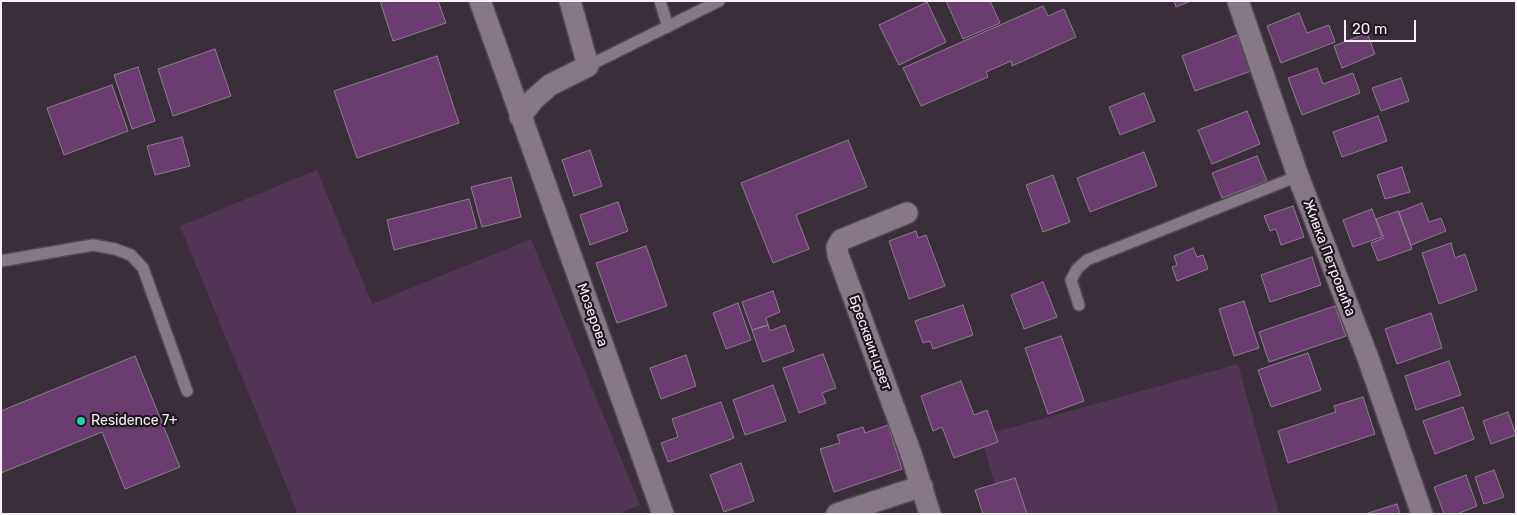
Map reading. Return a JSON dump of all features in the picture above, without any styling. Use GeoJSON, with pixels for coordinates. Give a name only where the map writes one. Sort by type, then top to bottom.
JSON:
{"type":"FeatureCollection","features":[{"type":"Feature","properties":{"kind":"street","name":"Мозерова"},"geometry":{"type":"LineString","coordinates":[[480,1],[663,514]]}},
{"type":"Feature","properties":{"kind":"street"},"geometry":{"type":"LineString","coordinates":[[520,117],[534,99],[550,85],[588,66],[570,1]]}},
{"type":"Feature","properties":{"kind":"street","name":"Живка Петровића"},"geometry":{"type":"LineString","coordinates":[[1238,1],[1298,176],[1368,358],[1422,514]]}},
{"type":"Feature","properties":{"kind":"street","name":"Бресквин цвет"},"geometry":{"type":"LineString","coordinates":[[907,213],[841,240],[837,247],[838,255],[911,454],[930,514]]}},
{"type":"Feature","properties":{"kind":"street"},"geometry":{"type":"LineString","coordinates":[[837,514],[922,486]]}},
{"type":"Feature","properties":{"kind":"lane"},"geometry":{"type":"LineString","coordinates":[[660,1],[668,27]]}},
{"type":"Feature","properties":{"kind":"lane"},"geometry":{"type":"LineString","coordinates":[[588,66],[719,1]]}},
{"type":"Feature","properties":{"kind":"lane"},"geometry":{"type":"LineString","coordinates":[[1079,305],[1071,280],[1077,269],[1087,260],[1298,176]]}},
{"type":"Feature","properties":{"kind":"lane"},"geometry":{"type":"LineString","coordinates":[[1,261],[93,245],[115,249],[131,255],[143,268],[187,391]]}},
{"type":"Feature","properties":{"kind":"shaded area"},"geometry":{"type":"Polygon","coordinates":[[[317,170],[372,304],[531,239],[640,505],[618,514],[298,514],[180,226],[317,170]]]}},
{"type":"Feature","properties":{"kind":"shaded area"},"geometry":{"type":"Polygon","coordinates":[[[1238,364],[1279,514],[1003,514],[981,436],[1238,364]]]}},
{"type":"Feature","properties":{"kind":"building"},"geometry":{"type":"Polygon","coordinates":[[[380,1],[438,1],[446,23],[393,41],[380,1]]]}},
{"type":"Feature","properties":{"kind":"building"},"geometry":{"type":"Polygon","coordinates":[[[946,1],[990,1],[1000,23],[963,39],[946,1]]]}},
{"type":"Feature","properties":{"kind":"building"},"geometry":{"type":"Polygon","coordinates":[[[1174,1],[1191,1],[1176,7],[1174,1]]]}},
{"type":"Feature","properties":{"kind":"building"},"geometry":{"type":"Polygon","coordinates":[[[927,2],[946,42],[899,65],[879,25],[927,2]]]}},
{"type":"Feature","properties":{"kind":"building"},"geometry":{"type":"Polygon","coordinates":[[[1043,6],[1048,16],[1064,9],[1076,37],[1012,66],[1011,61],[986,72],[988,77],[921,106],[903,68],[1043,6]]]}},
{"type":"Feature","properties":{"kind":"building"},"geometry":{"type":"Polygon","coordinates":[[[1299,13],[1307,33],[1329,25],[1335,42],[1281,63],[1267,26],[1299,13]]]}},
{"type":"Feature","properties":{"kind":"building"},"geometry":{"type":"Polygon","coordinates":[[[1367,33],[1375,54],[1342,68],[1334,46],[1367,33]]]}},
{"type":"Feature","properties":{"kind":"building"},"geometry":{"type":"Polygon","coordinates":[[[1237,35],[1251,71],[1195,91],[1182,56],[1237,35]]]}},
{"type":"Feature","properties":{"kind":"building"},"geometry":{"type":"Polygon","coordinates":[[[215,49],[231,96],[173,116],[158,69],[215,49]]]}},
{"type":"Feature","properties":{"kind":"building"},"geometry":{"type":"Polygon","coordinates":[[[437,56],[459,123],[357,158],[334,91],[437,56]]]}},
{"type":"Feature","properties":{"kind":"building"},"geometry":{"type":"Polygon","coordinates":[[[138,67],[155,121],[132,129],[114,75],[138,67]]]}},
{"type":"Feature","properties":{"kind":"building"},"geometry":{"type":"Polygon","coordinates":[[[1317,68],[1323,84],[1353,73],[1360,93],[1302,115],[1288,78],[1317,68]]]}},
{"type":"Feature","properties":{"kind":"building"},"geometry":{"type":"Polygon","coordinates":[[[1401,78],[1409,101],[1381,111],[1372,88],[1401,78]]]}},
{"type":"Feature","properties":{"kind":"building"},"geometry":{"type":"Polygon","coordinates":[[[112,85],[128,131],[64,155],[47,108],[112,85]]]}},
{"type":"Feature","properties":{"kind":"building"},"geometry":{"type":"Polygon","coordinates":[[[1144,93],[1155,121],[1120,135],[1109,107],[1144,93]]]}},
{"type":"Feature","properties":{"kind":"building"},"geometry":{"type":"Polygon","coordinates":[[[1247,111],[1260,144],[1212,164],[1198,130],[1247,111]]]}},
{"type":"Feature","properties":{"kind":"building"},"geometry":{"type":"Polygon","coordinates":[[[1378,116],[1387,141],[1342,157],[1333,132],[1378,116]]]}},
{"type":"Feature","properties":{"kind":"building"},"geometry":{"type":"Polygon","coordinates":[[[182,137],[190,166],[155,175],[147,146],[182,137]]]}},
{"type":"Feature","properties":{"kind":"building"},"geometry":{"type":"Polygon","coordinates":[[[848,140],[867,187],[796,215],[809,249],[773,263],[741,183],[848,140]]]}},
{"type":"Feature","properties":{"kind":"building"},"geometry":{"type":"Polygon","coordinates":[[[590,150],[602,186],[574,196],[562,160],[590,150]]]}},
{"type":"Feature","properties":{"kind":"building"},"geometry":{"type":"Polygon","coordinates":[[[1144,152],[1157,186],[1090,212],[1077,178],[1144,152]]]}},
{"type":"Feature","properties":{"kind":"building"},"geometry":{"type":"Polygon","coordinates":[[[1257,156],[1267,181],[1222,198],[1212,173],[1257,156]]]}},
{"type":"Feature","properties":{"kind":"building"},"geometry":{"type":"Polygon","coordinates":[[[1402,167],[1410,192],[1385,199],[1377,175],[1402,167]]]}},
{"type":"Feature","properties":{"kind":"building"},"geometry":{"type":"Polygon","coordinates":[[[1053,175],[1070,222],[1043,232],[1026,185],[1053,175]]]}},
{"type":"Feature","properties":{"kind":"building"},"geometry":{"type":"Polygon","coordinates":[[[511,177],[521,217],[482,227],[471,187],[511,177]]]}},
{"type":"Feature","properties":{"kind":"building"},"geometry":{"type":"Polygon","coordinates":[[[469,199],[477,228],[394,250],[387,220],[469,199]]]}},
{"type":"Feature","properties":{"kind":"building"},"geometry":{"type":"Polygon","coordinates":[[[618,202],[628,231],[590,245],[580,215],[618,202]]]}},
{"type":"Feature","properties":{"kind":"building"},"geometry":{"type":"Polygon","coordinates":[[[1422,203],[1429,222],[1441,218],[1446,231],[1411,245],[1399,212],[1422,203]]]}},
{"type":"Feature","properties":{"kind":"building"},"geometry":{"type":"Polygon","coordinates":[[[1293,206],[1304,237],[1281,245],[1276,229],[1270,231],[1264,216],[1293,206]]]}},
{"type":"Feature","properties":{"kind":"building"},"geometry":{"type":"Polygon","coordinates":[[[1372,209],[1382,237],[1353,247],[1343,220],[1372,209]]]}},
{"type":"Feature","properties":{"kind":"building"},"geometry":{"type":"Polygon","coordinates":[[[1398,211],[1412,249],[1378,261],[1371,243],[1384,238],[1376,219],[1398,211]]]}},
{"type":"Feature","properties":{"kind":"building"},"geometry":{"type":"Polygon","coordinates":[[[916,231],[918,238],[926,235],[945,286],[909,299],[889,241],[916,231]]]}},
{"type":"Feature","properties":{"kind":"building"},"geometry":{"type":"Polygon","coordinates":[[[1451,243],[1455,258],[1465,254],[1477,290],[1439,304],[1422,253],[1451,243]]]}},
{"type":"Feature","properties":{"kind":"building"},"geometry":{"type":"Polygon","coordinates":[[[646,246],[667,306],[617,323],[596,263],[646,246]]]}},
{"type":"Feature","properties":{"kind":"building"},"geometry":{"type":"Polygon","coordinates":[[[1193,248],[1197,257],[1203,255],[1208,269],[1177,281],[1172,267],[1177,265],[1174,256],[1193,248]]]}},
{"type":"Feature","properties":{"kind":"building"},"geometry":{"type":"Polygon","coordinates":[[[1312,257],[1321,285],[1270,302],[1261,275],[1312,257]]]}},
{"type":"Feature","properties":{"kind":"building"},"geometry":{"type":"Polygon","coordinates":[[[1043,282],[1057,317],[1024,329],[1011,295],[1043,282]]]}},
{"type":"Feature","properties":{"kind":"building"},"geometry":{"type":"Polygon","coordinates":[[[773,291],[780,312],[766,318],[768,325],[752,330],[742,302],[773,291]]]}},
{"type":"Feature","properties":{"kind":"building"},"geometry":{"type":"Polygon","coordinates":[[[1244,301],[1259,348],[1234,356],[1219,309],[1244,301]]]}},
{"type":"Feature","properties":{"kind":"building"},"geometry":{"type":"Polygon","coordinates":[[[738,303],[751,340],[726,349],[713,313],[738,303]]]}},
{"type":"Feature","properties":{"kind":"building"},"geometry":{"type":"Polygon","coordinates":[[[963,305],[973,335],[933,349],[930,341],[923,343],[915,321],[963,305]]]}},
{"type":"Feature","properties":{"kind":"building"},"geometry":{"type":"Polygon","coordinates":[[[1335,306],[1346,336],[1269,362],[1259,332],[1335,306]]]}},
{"type":"Feature","properties":{"kind":"building"},"geometry":{"type":"Polygon","coordinates":[[[1431,313],[1442,348],[1397,364],[1385,329],[1431,313]]]}},
{"type":"Feature","properties":{"kind":"building"},"geometry":{"type":"Polygon","coordinates":[[[768,325],[770,331],[785,325],[794,351],[763,362],[752,330],[768,325]]]}},
{"type":"Feature","properties":{"kind":"building"},"geometry":{"type":"Polygon","coordinates":[[[1061,336],[1084,401],[1048,414],[1025,348],[1061,336]]]}},
{"type":"Feature","properties":{"kind":"building"},"geometry":{"type":"Polygon","coordinates":[[[1308,353],[1321,390],[1271,407],[1258,370],[1308,353]]]}},
{"type":"Feature","properties":{"kind":"building"},"geometry":{"type":"Polygon","coordinates":[[[823,354],[836,388],[822,393],[826,403],[799,413],[783,368],[823,354]]]}},
{"type":"Feature","properties":{"kind":"building"},"geometry":{"type":"Polygon","coordinates":[[[686,355],[696,386],[661,399],[650,368],[686,355]]]}},
{"type":"Feature","properties":{"kind":"building","name":"Residence 7+"},"geometry":{"type":"Polygon","coordinates":[[[135,356],[180,467],[125,489],[102,432],[1,473],[1,411],[135,356]]]}},
{"type":"Feature","properties":{"kind":"building"},"geometry":{"type":"Polygon","coordinates":[[[1449,361],[1461,395],[1416,410],[1405,376],[1449,361]]]}},
{"type":"Feature","properties":{"kind":"building"},"geometry":{"type":"Polygon","coordinates":[[[961,381],[974,415],[987,410],[998,442],[954,458],[942,427],[933,431],[921,396],[961,381]]]}},
{"type":"Feature","properties":{"kind":"building"},"geometry":{"type":"Polygon","coordinates":[[[773,385],[786,421],[745,435],[733,400],[773,385]]]}},
{"type":"Feature","properties":{"kind":"building"},"geometry":{"type":"Polygon","coordinates":[[[1363,397],[1375,434],[1288,463],[1278,431],[1336,412],[1334,406],[1363,397]]]}},
{"type":"Feature","properties":{"kind":"building"},"geometry":{"type":"Polygon","coordinates":[[[721,402],[734,438],[668,462],[661,443],[678,437],[672,419],[721,402]]]}},
{"type":"Feature","properties":{"kind":"building"},"geometry":{"type":"Polygon","coordinates":[[[1463,407],[1474,439],[1435,454],[1423,421],[1463,407]]]}},
{"type":"Feature","properties":{"kind":"building"},"geometry":{"type":"Polygon","coordinates":[[[1508,412],[1516,435],[1491,444],[1483,421],[1508,412]]]}},
{"type":"Feature","properties":{"kind":"building"},"geometry":{"type":"Polygon","coordinates":[[[888,425],[902,469],[834,492],[820,449],[840,443],[837,435],[863,427],[865,433],[888,425]]]}},
{"type":"Feature","properties":{"kind":"building"},"geometry":{"type":"Polygon","coordinates":[[[741,463],[754,501],[724,512],[710,475],[741,463]]]}},
{"type":"Feature","properties":{"kind":"building"},"geometry":{"type":"Polygon","coordinates":[[[1494,470],[1504,497],[1484,504],[1475,477],[1494,470]]]}},
{"type":"Feature","properties":{"kind":"building"},"geometry":{"type":"Polygon","coordinates":[[[1466,475],[1477,506],[1457,514],[1444,514],[1434,487],[1466,475]]]}},
{"type":"Feature","properties":{"kind":"building"},"geometry":{"type":"Polygon","coordinates":[[[1015,478],[1027,514],[983,514],[975,490],[1015,478]]]}},
{"type":"Feature","properties":{"kind":"building"},"geometry":{"type":"Polygon","coordinates":[[[1397,504],[1400,514],[1365,514],[1397,504]]]}},
{"type":"Feature","properties":{"kind":"place","name":"Residence 7+"},"geometry":{"type":"Point","coordinates":[81,421]}}]}
